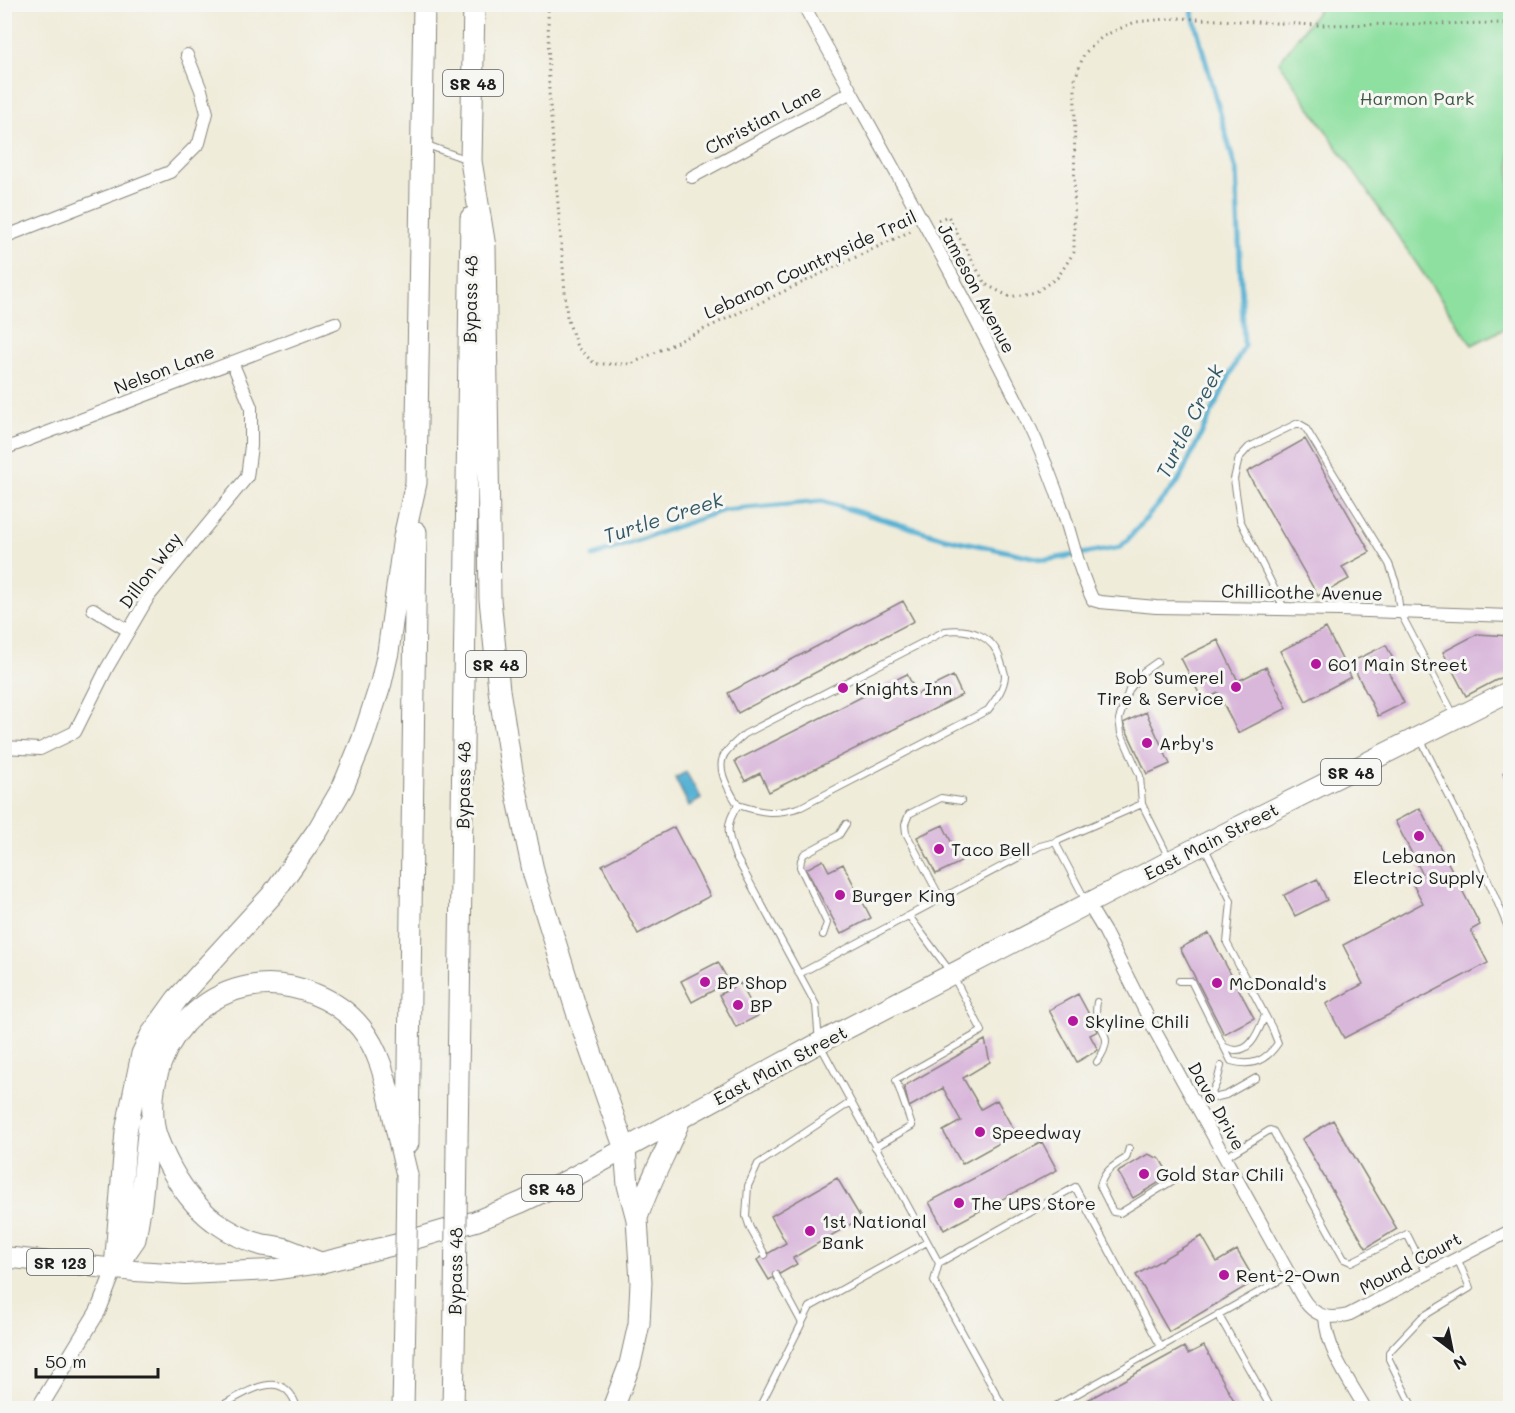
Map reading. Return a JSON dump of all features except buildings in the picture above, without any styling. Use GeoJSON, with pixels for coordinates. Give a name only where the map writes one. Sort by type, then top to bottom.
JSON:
{"type":"FeatureCollection","features":[{"type":"Feature","properties":{"kind":"highway","name":"SR 48"},"geometry":{"type":"LineString","coordinates":[[115,1268],[126,1131],[142,1054],[151,1035],[177,999],[255,915],[279,886],[318,830],[343,787],[363,741],[381,684],[388,652],[404,537],[416,483],[424,4]]}},
{"type":"Feature","properties":{"kind":"highway","name":"SR 48"},"geometry":{"type":"LineString","coordinates":[[474,4],[471,161],[485,247],[490,599],[501,701],[512,771],[534,875],[577,1012],[625,1149]]}},
{"type":"Feature","properties":{"kind":"highway","name":"Bypass 48"},"geometry":{"type":"LineString","coordinates":[[453,1408],[471,161]]}},
{"type":"Feature","properties":{"kind":"highway"},"geometry":{"type":"LineString","coordinates":[[403,1408],[416,639],[416,483]]}},
{"type":"Feature","properties":{"kind":"highway"},"geometry":{"type":"LineString","coordinates":[[115,1268],[135,1239],[156,1073],[167,1047],[180,1028],[203,1005],[218,996],[269,984],[297,987],[324,998],[345,1012],[363,1030],[384,1070],[407,1175]]}},
{"type":"Feature","properties":{"kind":"highway"},"geometry":{"type":"LineString","coordinates":[[153,1098],[154,1128],[159,1146],[190,1199],[217,1223],[238,1235],[261,1244],[284,1248],[320,1263]]}},
{"type":"Feature","properties":{"kind":"highway"},"geometry":{"type":"LineString","coordinates":[[637,1219],[647,1187],[664,1157],[680,1119]]}},
{"type":"Feature","properties":{"kind":"highway"},"geometry":{"type":"LineString","coordinates":[[613,1408],[630,1364],[639,1324],[637,1219],[628,1185],[625,1149]]}},
{"type":"Feature","properties":{"kind":"main road","name":"East Main Street"},"geometry":{"type":"LineString","coordinates":[[4,1257],[185,1274],[271,1270],[320,1263],[394,1245],[476,1221],[522,1203],[819,1043],[1170,861],[1510,691]]}},
{"type":"Feature","properties":{"kind":"street","name":"Jameson Avenue"},"geometry":{"type":"LineString","coordinates":[[803,4],[924,225],[1040,448],[1085,584],[1093,600]]}},
{"type":"Feature","properties":{"kind":"street"},"geometry":{"type":"LineString","coordinates":[[4,237],[170,172],[199,143],[207,113],[201,90],[187,55]]}},
{"type":"Feature","properties":{"kind":"street","name":"Christian Lane"},"geometry":{"type":"LineString","coordinates":[[692,177],[851,92]]}},
{"type":"Feature","properties":{"kind":"street","name":"Nelson Lane"},"geometry":{"type":"LineString","coordinates":[[4,448],[335,323]]}},
{"type":"Feature","properties":{"kind":"street","name":"Dillon Way"},"geometry":{"type":"LineString","coordinates":[[4,747],[40,749],[75,732],[107,668],[149,596],[247,477],[251,446],[251,407],[232,363]]}},
{"type":"Feature","properties":{"kind":"street","name":"Chillicothe Avenue"},"geometry":{"type":"LineString","coordinates":[[1093,600],[1156,607],[1510,616]]}},
{"type":"Feature","properties":{"kind":"street"},"geometry":{"type":"LineString","coordinates":[[93,609],[129,631]]}},
{"type":"Feature","properties":{"kind":"street","name":"Dave Drive"},"geometry":{"type":"LineString","coordinates":[[1088,904],[1105,932],[1195,1106],[1290,1275],[1306,1303],[1324,1317]]}},
{"type":"Feature","properties":{"kind":"street","name":"Mound Court"},"geometry":{"type":"LineString","coordinates":[[1324,1317],[1335,1318],[1348,1315],[1510,1231]]}},
{"type":"Feature","properties":{"kind":"street"},"geometry":{"type":"LineString","coordinates":[[39,1408],[98,1311],[115,1268]]}},
{"type":"Feature","properties":{"kind":"street"},"geometry":{"type":"LineString","coordinates":[[1324,1317],[1331,1347],[1365,1408]]}},
{"type":"Feature","properties":{"kind":"lane"},"geometry":{"type":"LineString","coordinates":[[422,144],[471,161]]}},
{"type":"Feature","properties":{"kind":"lane"},"geometry":{"type":"LineString","coordinates":[[1284,609],[1240,520],[1234,479],[1239,458],[1249,447],[1298,423],[1305,427],[1389,564],[1396,583],[1400,612],[1456,719]]}},
{"type":"Feature","properties":{"kind":"lane"},"geometry":{"type":"LineString","coordinates":[[961,629],[979,634],[990,642],[999,655],[1005,675],[999,695],[988,710],[801,807],[779,813],[756,811],[738,805],[723,773],[721,760],[745,734],[945,631],[961,629]]}},
{"type":"Feature","properties":{"kind":"lane"},"geometry":{"type":"LineString","coordinates":[[1157,662],[1143,672],[1129,690],[1119,718],[1120,733],[1140,776],[1142,804],[1170,861]]}},
{"type":"Feature","properties":{"kind":"lane"},"geometry":{"type":"LineString","coordinates":[[1419,738],[1474,847],[1510,932]]}},
{"type":"Feature","properties":{"kind":"lane"},"geometry":{"type":"LineString","coordinates":[[941,899],[906,833],[905,824],[909,814],[941,798],[961,801]]}},
{"type":"Feature","properties":{"kind":"lane"},"geometry":{"type":"LineString","coordinates":[[799,974],[1040,846],[1055,842],[1142,804]]}},
{"type":"Feature","properties":{"kind":"lane"},"geometry":{"type":"LineString","coordinates":[[738,805],[730,817],[728,837],[735,855],[816,1005],[819,1043],[939,1263],[934,1281],[1004,1408]]}},
{"type":"Feature","properties":{"kind":"lane"},"geometry":{"type":"LineString","coordinates":[[823,935],[827,923],[801,867],[801,860],[804,854],[839,835],[846,824]]}},
{"type":"Feature","properties":{"kind":"lane"},"geometry":{"type":"LineString","coordinates":[[1055,842],[1088,904]]}},
{"type":"Feature","properties":{"kind":"lane"},"geometry":{"type":"LineString","coordinates":[[1179,981],[1191,981],[1231,1061],[1243,1064],[1258,1062],[1270,1054],[1278,1043],[1227,943],[1231,900],[1203,845]]}},
{"type":"Feature","properties":{"kind":"lane"},"geometry":{"type":"LineString","coordinates":[[875,1147],[912,1126],[896,1080],[982,1031],[952,974],[909,916]]}},
{"type":"Feature","properties":{"kind":"lane"},"geometry":{"type":"LineString","coordinates":[[1097,1002],[1095,1015],[1108,1041],[1106,1049],[1097,1062]]}},
{"type":"Feature","properties":{"kind":"lane"},"geometry":{"type":"LineString","coordinates":[[1224,1047],[1231,1051],[1242,1050],[1250,1045],[1265,1015]]}},
{"type":"Feature","properties":{"kind":"lane"},"geometry":{"type":"LineString","coordinates":[[1209,1099],[1221,1066]]}},
{"type":"Feature","properties":{"kind":"lane"},"geometry":{"type":"LineString","coordinates":[[1195,1106],[1209,1099],[1226,1095],[1256,1078]]}},
{"type":"Feature","properties":{"kind":"lane"},"geometry":{"type":"LineString","coordinates":[[765,1255],[746,1216],[748,1186],[758,1164],[851,1102]]}},
{"type":"Feature","properties":{"kind":"lane"},"geometry":{"type":"LineString","coordinates":[[1224,1158],[1270,1130],[1273,1131],[1344,1259],[1351,1262],[1407,1234],[1428,1274]]}},
{"type":"Feature","properties":{"kind":"lane"},"geometry":{"type":"LineString","coordinates":[[1129,1148],[1126,1158],[1109,1169],[1103,1176],[1100,1186],[1113,1212],[1120,1213],[1182,1175]]}},
{"type":"Feature","properties":{"kind":"lane"},"geometry":{"type":"LineString","coordinates":[[939,1263],[1075,1187],[1161,1347]]}},
{"type":"Feature","properties":{"kind":"lane"},"geometry":{"type":"LineString","coordinates":[[759,1408],[810,1307],[927,1242]]}},
{"type":"Feature","properties":{"kind":"lane"},"geometry":{"type":"LineString","coordinates":[[1413,1408],[1389,1359],[1389,1352],[1422,1317],[1470,1288],[1457,1258]]}},
{"type":"Feature","properties":{"kind":"lane"},"geometry":{"type":"LineString","coordinates":[[776,1275],[802,1323]]}},
{"type":"Feature","properties":{"kind":"lane"},"geometry":{"type":"LineString","coordinates":[[1052,1408],[1290,1275]]}},
{"type":"Feature","properties":{"kind":"lane"},"geometry":{"type":"LineString","coordinates":[[1218,1314],[1271,1408]]}},
{"type":"Feature","properties":{"kind":"lane"},"geometry":{"type":"LineString","coordinates":[[217,1408],[263,1384],[275,1384],[285,1388],[293,1396],[297,1408]]}},
{"type":"Feature","properties":{"kind":"path","name":"Lebanon Countryside Trail"},"geometry":{"type":"LineString","coordinates":[[548,4],[549,92],[567,317],[577,347],[595,364],[631,364],[924,225],[948,216],[985,284],[1010,297],[1036,292],[1058,277],[1074,252],[1075,79],[1084,54],[1103,36],[1135,21],[1178,18],[1367,26],[1510,23]]}},
{"type":"Feature","properties":{"kind":"green space","name":"Harmon Park"},"geometry":{"type":"Polygon","coordinates":[[[1323,4],[1510,5],[1510,326],[1472,345],[1279,62],[1323,4]]]}},
{"type":"Feature","properties":{"kind":"water"},"geometry":{"type":"Polygon","coordinates":[[[686,772],[701,799],[689,806],[675,778],[686,772]]]}},
{"type":"Feature","properties":{"kind":"waterway","name":"Turtle Creek"},"geometry":{"type":"LineString","coordinates":[[593,556],[724,510],[822,501],[945,538],[1046,560],[1121,547],[1178,482],[1244,346],[1236,171],[1190,4]]}},
{"type":"Feature","properties":{"kind":"place","name":"601 Main Street"},"geometry":{"type":"Point","coordinates":[1316,664]}},
{"type":"Feature","properties":{"kind":"place","name":"Bob Sumerel Tire & Service"},"geometry":{"type":"Point","coordinates":[1236,687]}},
{"type":"Feature","properties":{"kind":"place","name":"Knights Inn"},"geometry":{"type":"Point","coordinates":[843,688]}},
{"type":"Feature","properties":{"kind":"place","name":"Arby's"},"geometry":{"type":"Point","coordinates":[1147,743]}},
{"type":"Feature","properties":{"kind":"place","name":"Lebanon Electric Supply"},"geometry":{"type":"Point","coordinates":[1419,836]}},
{"type":"Feature","properties":{"kind":"place","name":"Taco Bell"},"geometry":{"type":"Point","coordinates":[939,849]}},
{"type":"Feature","properties":{"kind":"place","name":"Burger King"},"geometry":{"type":"Point","coordinates":[840,895]}},
{"type":"Feature","properties":{"kind":"place","name":"BP Shop"},"geometry":{"type":"Point","coordinates":[705,982]}},
{"type":"Feature","properties":{"kind":"place","name":"McDonald's"},"geometry":{"type":"Point","coordinates":[1217,983]}},
{"type":"Feature","properties":{"kind":"place","name":"BP"},"geometry":{"type":"Point","coordinates":[738,1005]}},
{"type":"Feature","properties":{"kind":"place","name":"Skyline Chili"},"geometry":{"type":"Point","coordinates":[1073,1021]}},
{"type":"Feature","properties":{"kind":"place","name":"Speedway"},"geometry":{"type":"Point","coordinates":[980,1132]}},
{"type":"Feature","properties":{"kind":"place","name":"Gold Star Chili"},"geometry":{"type":"Point","coordinates":[1144,1174]}},
{"type":"Feature","properties":{"kind":"place","name":"The UPS Store"},"geometry":{"type":"Point","coordinates":[959,1203]}},
{"type":"Feature","properties":{"kind":"place","name":"1st National Bank"},"geometry":{"type":"Point","coordinates":[810,1231]}},
{"type":"Feature","properties":{"kind":"place","name":"Rent-2-Own"},"geometry":{"type":"Point","coordinates":[1224,1275]}}]}
